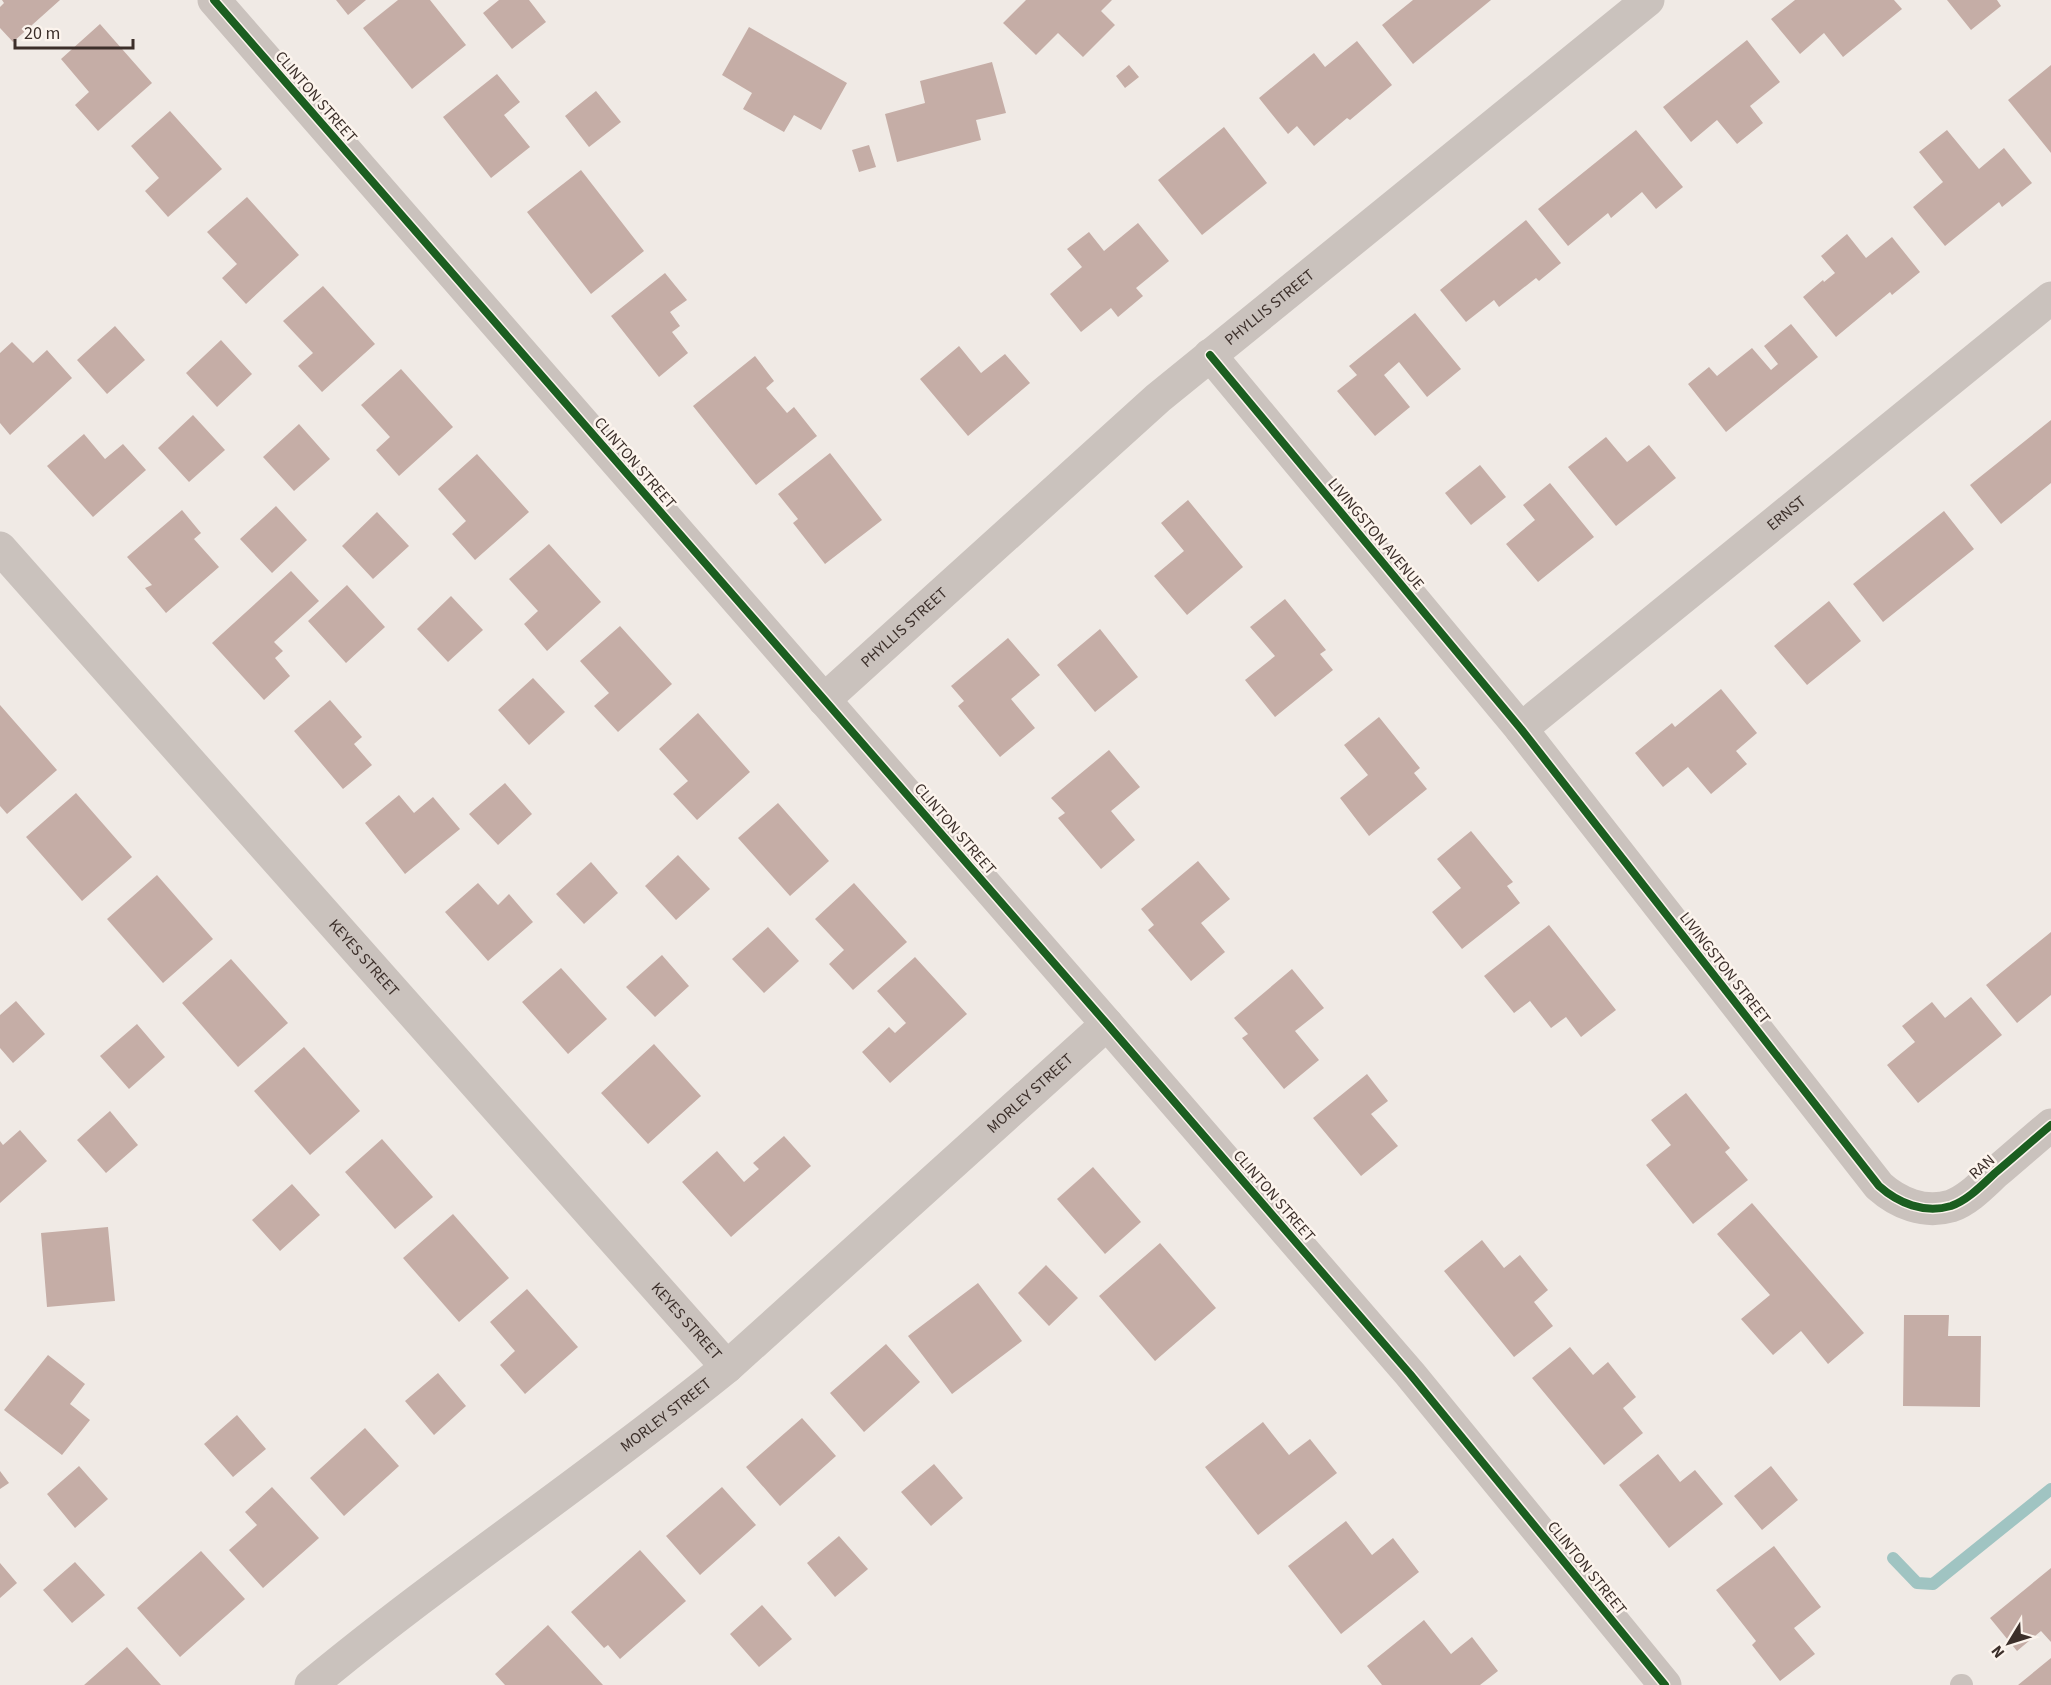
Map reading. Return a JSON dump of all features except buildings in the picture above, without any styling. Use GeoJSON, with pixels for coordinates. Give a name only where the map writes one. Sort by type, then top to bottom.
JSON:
{"type":"FeatureCollection","features":[{"type":"Feature","properties":{"kind":"street","name":"CLINTON STREET"},"geometry":{"type":"LineString","coordinates":[[213,0],[1410,1374],[1665,1685]]}},
{"type":"Feature","properties":{"kind":"street","name":"PHYLLIS STREET"},"geometry":{"type":"LineString","coordinates":[[824,700],[1158,398],[1648,0]]}},
{"type":"Feature","properties":{"kind":"street","name":"ERNST"},"geometry":{"type":"LineString","coordinates":[[1521,729],[2051,297]]}},
{"type":"Feature","properties":{"kind":"street","name":"LIVINGSTON AVENUE"},"geometry":{"type":"LineString","coordinates":[[1210,355],[1521,729]]}},
{"type":"Feature","properties":{"kind":"street","name":"KEYES STREET"},"geometry":{"type":"LineString","coordinates":[[0,548],[727,1367]]}},
{"type":"Feature","properties":{"kind":"street","name":"LIVINGSTON STREET"},"geometry":{"type":"LineString","coordinates":[[1521,729],[1879,1186],[1890,1196],[1907,1205],[1920,1207]]}},
{"type":"Feature","properties":{"kind":"street","name":"MORLEY STREET"},"geometry":{"type":"LineString","coordinates":[[311,1685],[369,1637],[671,1413],[727,1367],[1107,1024]]}},
{"type":"Feature","properties":{"kind":"street","name":"RAN"},"geometry":{"type":"LineString","coordinates":[[1920,1207],[1951,1206],[1970,1195],[2051,1125]]}},
{"type":"Feature","properties":{"kind":"waterway"},"geometry":{"type":"LineString","coordinates":[[1893,1558],[1917,1583],[1933,1584],[2051,1489]]}},
{"type":"Feature","properties":{"kind":"cycle path"},"geometry":{"type":"LineString","coordinates":[[214,0],[1410,1374],[1665,1685]]}},
{"type":"Feature","properties":{"kind":"cycle path"},"geometry":{"type":"LineString","coordinates":[[1210,355],[1521,729],[1879,1186],[1903,1202],[1921,1208],[1951,1206],[1975,1192],[2051,1125]]}}]}
